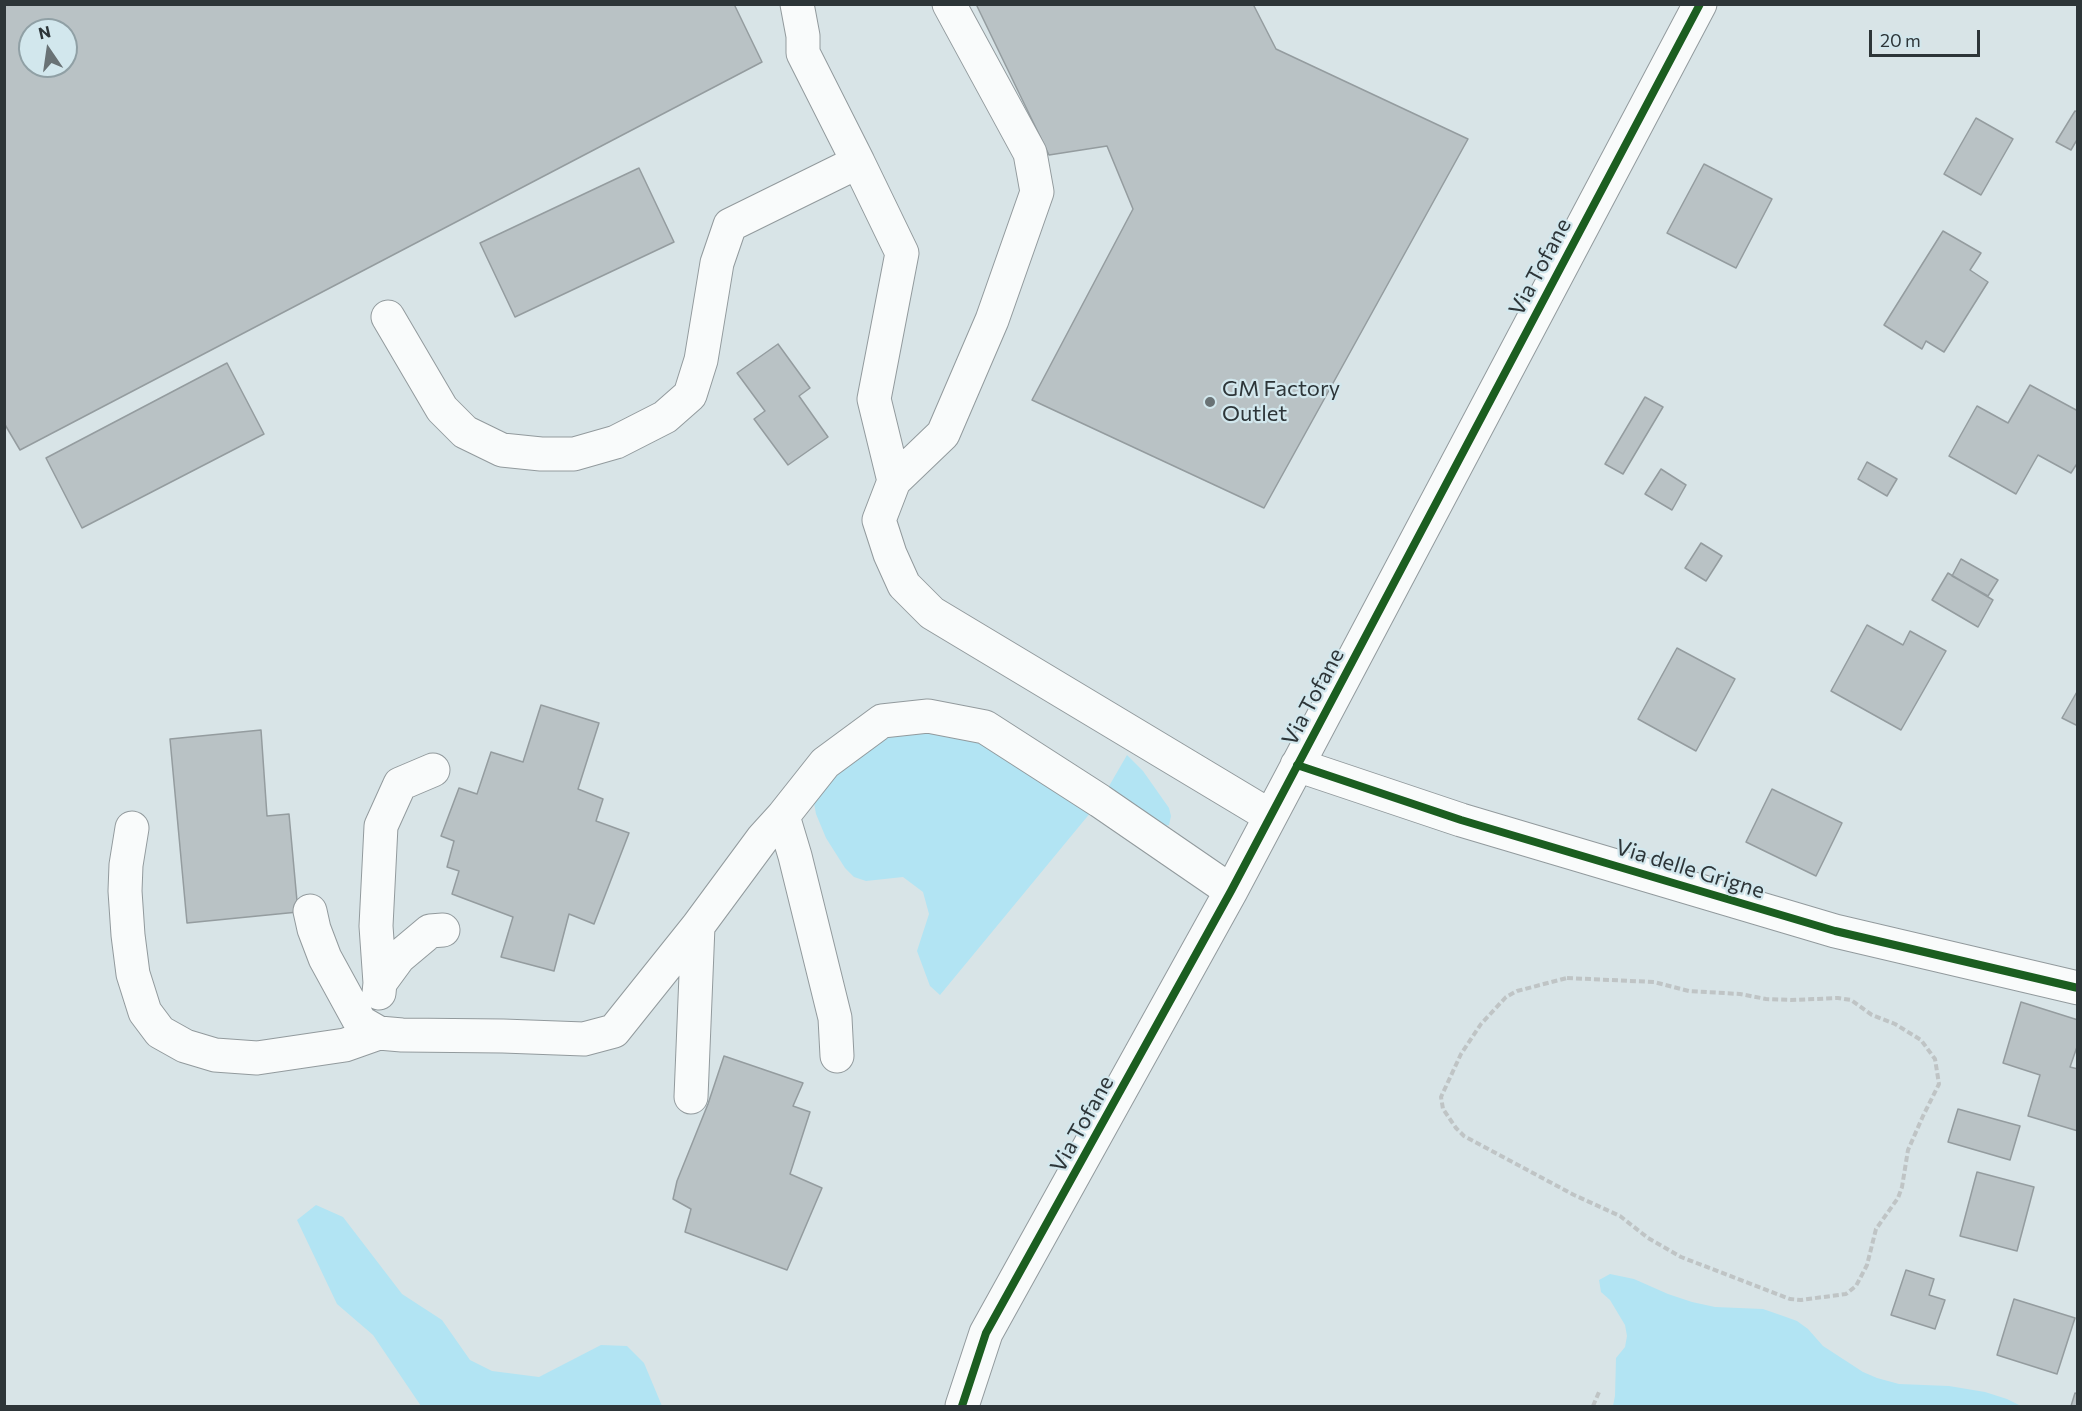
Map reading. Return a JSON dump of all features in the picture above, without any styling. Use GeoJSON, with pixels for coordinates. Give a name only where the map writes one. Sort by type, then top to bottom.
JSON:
{"type":"FeatureCollection","features":[{"type":"Feature","properties":{"kind":"street"},"geometry":{"type":"LineString","coordinates":[[797,4],[803,36],[803,54],[902,253],[874,399],[894,481]]}},
{"type":"Feature","properties":{"kind":"street"},"geometry":{"type":"LineString","coordinates":[[949,4],[1030,153],[1037,192],[992,320],[943,434],[894,481],[879,520],[904,585],[932,613],[1270,816]]}},
{"type":"Feature","properties":{"kind":"street","name":"Via Tofane"},"geometry":{"type":"LineString","coordinates":[[962,1407],[986,1333],[1231,891],[1700,4]]}},
{"type":"Feature","properties":{"kind":"street"},"geometry":{"type":"LineString","coordinates":[[388,317],[442,409],[465,432],[502,450],[541,454],[574,454],[616,442],[664,417],[690,395],[701,360],[717,263],[730,225],[858,162]]}},
{"type":"Feature","properties":{"kind":"street"},"geometry":{"type":"LineString","coordinates":[[132,828],[126,865],[125,891],[128,934],[133,974],[145,1012],[160,1032],[185,1046],[215,1055],[257,1058],[345,1045],[379,1033],[584,1040],[614,1031],[699,926],[763,838],[825,763],[882,721],[928,716],[985,727],[1100,801],[1231,891]]}},
{"type":"Feature","properties":{"kind":"street","name":"Via delle Grigne"},"geometry":{"type":"LineString","coordinates":[[1297,765],[1461,820],[1835,931],[2078,988]]}},
{"type":"Feature","properties":{"kind":"street"},"geometry":{"type":"LineString","coordinates":[[379,1033],[376,1004],[380,983],[376,926],[381,826],[400,784],[433,770]]}},
{"type":"Feature","properties":{"kind":"street"},"geometry":{"type":"LineString","coordinates":[[783,816],[835,1018],[837,1056]]}},
{"type":"Feature","properties":{"kind":"street"},"geometry":{"type":"LineString","coordinates":[[310,911],[314,930],[325,958],[360,1022],[379,1033]]}},
{"type":"Feature","properties":{"kind":"street"},"geometry":{"type":"LineString","coordinates":[[692,1097],[699,926]]}},
{"type":"Feature","properties":{"kind":"street"},"geometry":{"type":"LineString","coordinates":[[380,983],[399,957],[414,944],[430,931],[443,930]]}},
{"type":"Feature","properties":{"kind":"path"},"geometry":{"type":"LineString","coordinates":[[1567,978],[1579,978],[1654,982],[1689,992],[1740,994],[1766,999],[1838,998],[1851,1000],[1866,1012],[1895,1024],[1920,1040],[1935,1059],[1940,1084],[1908,1150],[1898,1198],[1876,1229],[1867,1265],[1856,1286],[1846,1294],[1802,1300],[1790,1299],[1747,1283],[1681,1257],[1648,1238],[1620,1216],[1574,1195],[1464,1136],[1443,1108],[1441,1098],[1461,1054],[1482,1023],[1506,997],[1517,991],[1567,978]]}},
{"type":"Feature","properties":{"kind":"path"},"geometry":{"type":"LineString","coordinates":[[1593,1407],[1599,1392]]}},
{"type":"Feature","properties":{"kind":"shaded area"},"geometry":{"type":"Polygon","coordinates":[[[898,728],[979,739],[1091,812],[940,995],[930,986],[917,951],[929,914],[923,892],[903,877],[866,881],[854,877],[845,868],[826,838],[814,803],[822,781],[898,728]]]}},
{"type":"Feature","properties":{"kind":"shaded area"},"geometry":{"type":"Polygon","coordinates":[[[1127,755],[1143,771],[1169,808],[1171,816],[1169,825],[1161,827],[1105,793],[1127,755]]]}},
{"type":"Feature","properties":{"kind":"shaded area"},"geometry":{"type":"Polygon","coordinates":[[[316,1205],[343,1217],[402,1294],[442,1320],[470,1360],[492,1371],[539,1377],[601,1345],[627,1346],[644,1363],[662,1406],[421,1406],[373,1335],[337,1304],[297,1220],[316,1205]]]}},
{"type":"Feature","properties":{"kind":"shaded area"},"geometry":{"type":"Polygon","coordinates":[[[1610,1274],[1634,1279],[1692,1302],[1715,1307],[1763,1309],[1797,1321],[1808,1329],[1823,1346],[1863,1372],[1877,1378],[1899,1384],[1949,1386],[1985,1392],[2021,1406],[1613,1406],[1616,1358],[1625,1347],[1627,1336],[1625,1325],[1610,1300],[1601,1292],[1599,1280],[1610,1274]]]}},
{"type":"Feature","properties":{"kind":"building"},"geometry":{"type":"Polygon","coordinates":[[[4,4],[734,4],[762,62],[20,450],[4,423],[4,4]]]}},
{"type":"Feature","properties":{"kind":"building"},"geometry":{"type":"Polygon","coordinates":[[[976,4],[1253,4],[1276,49],[1468,139],[1264,508],[1032,400],[1133,209],[1107,146],[1049,155],[976,4]]]}},
{"type":"Feature","properties":{"kind":"building"},"geometry":{"type":"Polygon","coordinates":[[[2075,111],[2078,112],[2078,138],[2071,150],[2056,142],[2075,111]]]}},
{"type":"Feature","properties":{"kind":"building"},"geometry":{"type":"Polygon","coordinates":[[[1976,118],[2013,139],[1981,195],[1944,174],[1976,118]]]}},
{"type":"Feature","properties":{"kind":"building"},"geometry":{"type":"Polygon","coordinates":[[[1704,164],[1772,199],[1736,268],[1667,233],[1704,164]]]}},
{"type":"Feature","properties":{"kind":"building"},"geometry":{"type":"Polygon","coordinates":[[[639,168],[674,242],[515,317],[480,243],[639,168]]]}},
{"type":"Feature","properties":{"kind":"building"},"geometry":{"type":"Polygon","coordinates":[[[1943,231],[1981,253],[1970,270],[1988,282],[1944,352],[1926,341],[1922,349],[1884,325],[1943,231]]]}},
{"type":"Feature","properties":{"kind":"building"},"geometry":{"type":"Polygon","coordinates":[[[778,344],[810,388],[799,396],[828,437],[788,465],[754,419],[765,411],[737,373],[778,344]]]}},
{"type":"Feature","properties":{"kind":"building"},"geometry":{"type":"Polygon","coordinates":[[[227,363],[264,434],[82,528],[46,458],[227,363]]]}},
{"type":"Feature","properties":{"kind":"building"},"geometry":{"type":"Polygon","coordinates":[[[2030,385],[2078,411],[2078,462],[2071,473],[2038,455],[2016,494],[1949,456],[1977,406],[2008,423],[2030,385]]]}},
{"type":"Feature","properties":{"kind":"building"},"geometry":{"type":"Polygon","coordinates":[[[1645,397],[1663,407],[1623,474],[1605,464],[1645,397]]]}},
{"type":"Feature","properties":{"kind":"building"},"geometry":{"type":"Polygon","coordinates":[[[1867,462],[1897,479],[1887,496],[1858,479],[1867,462]]]}},
{"type":"Feature","properties":{"kind":"building"},"geometry":{"type":"Polygon","coordinates":[[[1661,469],[1686,485],[1672,510],[1645,494],[1661,469]]]}},
{"type":"Feature","properties":{"kind":"building"},"geometry":{"type":"Polygon","coordinates":[[[1701,543],[1722,556],[1706,581],[1685,568],[1701,543]]]}},
{"type":"Feature","properties":{"kind":"building"},"geometry":{"type":"Polygon","coordinates":[[[1961,559],[1998,580],[1988,596],[1952,576],[1961,559]]]}},
{"type":"Feature","properties":{"kind":"building"},"geometry":{"type":"Polygon","coordinates":[[[1948,573],[1993,600],[1978,627],[1932,600],[1948,573]]]}},
{"type":"Feature","properties":{"kind":"building"},"geometry":{"type":"Polygon","coordinates":[[[1867,625],[1903,645],[1910,631],[1946,651],[1901,730],[1831,691],[1867,625]]]}},
{"type":"Feature","properties":{"kind":"building"},"geometry":{"type":"Polygon","coordinates":[[[1677,648],[1735,679],[1696,751],[1638,719],[1677,648]]]}},
{"type":"Feature","properties":{"kind":"building"},"geometry":{"type":"Polygon","coordinates":[[[2078,690],[2078,726],[2062,718],[2078,690]]]}},
{"type":"Feature","properties":{"kind":"building"},"geometry":{"type":"Polygon","coordinates":[[[541,705],[599,723],[578,789],[603,799],[596,821],[629,833],[594,924],[569,914],[554,971],[501,957],[513,917],[452,894],[459,871],[447,867],[454,841],[441,836],[459,788],[477,794],[491,752],[523,762],[541,705]]]}},
{"type":"Feature","properties":{"kind":"building"},"geometry":{"type":"Polygon","coordinates":[[[261,730],[267,816],[289,814],[298,912],[187,923],[170,739],[261,730]]]}},
{"type":"Feature","properties":{"kind":"building"},"geometry":{"type":"Polygon","coordinates":[[[1772,789],[1842,823],[1816,876],[1746,842],[1772,789]]]}},
{"type":"Feature","properties":{"kind":"building"},"geometry":{"type":"Polygon","coordinates":[[[2021,1002],[2078,1020],[2078,1044],[2070,1067],[2078,1069],[2078,1131],[2028,1116],[2040,1075],[2003,1063],[2021,1002]]]}},
{"type":"Feature","properties":{"kind":"building"},"geometry":{"type":"Polygon","coordinates":[[[724,1056],[803,1083],[793,1106],[810,1112],[790,1174],[822,1188],[787,1270],[685,1232],[691,1209],[673,1199],[677,1181],[708,1104],[724,1056]]]}},
{"type":"Feature","properties":{"kind":"building"},"geometry":{"type":"Polygon","coordinates":[[[1958,1109],[2020,1126],[2010,1160],[1948,1142],[1958,1109]]]}},
{"type":"Feature","properties":{"kind":"building"},"geometry":{"type":"Polygon","coordinates":[[[1977,1172],[2034,1187],[2017,1251],[1960,1236],[1977,1172]]]}},
{"type":"Feature","properties":{"kind":"building"},"geometry":{"type":"Polygon","coordinates":[[[1906,1270],[1934,1279],[1929,1295],[1945,1300],[1935,1329],[1891,1315],[1906,1270]]]}},
{"type":"Feature","properties":{"kind":"building"},"geometry":{"type":"Polygon","coordinates":[[[2014,1299],[2075,1318],[2057,1374],[1997,1355],[2014,1299]]]}},
{"type":"Feature","properties":{"kind":"building"},"geometry":{"type":"Polygon","coordinates":[[[2075,1393],[2078,1394],[2078,1406],[2071,1406],[2075,1393]]]}},
{"type":"Feature","properties":{"kind":"cycle path"},"geometry":{"type":"LineString","coordinates":[[962,1406],[986,1333],[1231,891],[1700,4]]}},
{"type":"Feature","properties":{"kind":"cycle path"},"geometry":{"type":"LineString","coordinates":[[1297,765],[1461,820],[1835,931],[2078,988]]}},
{"type":"Feature","properties":{"kind":"place","name":"GM Factory Outlet"},"geometry":{"type":"Point","coordinates":[1210,402]}}]}
